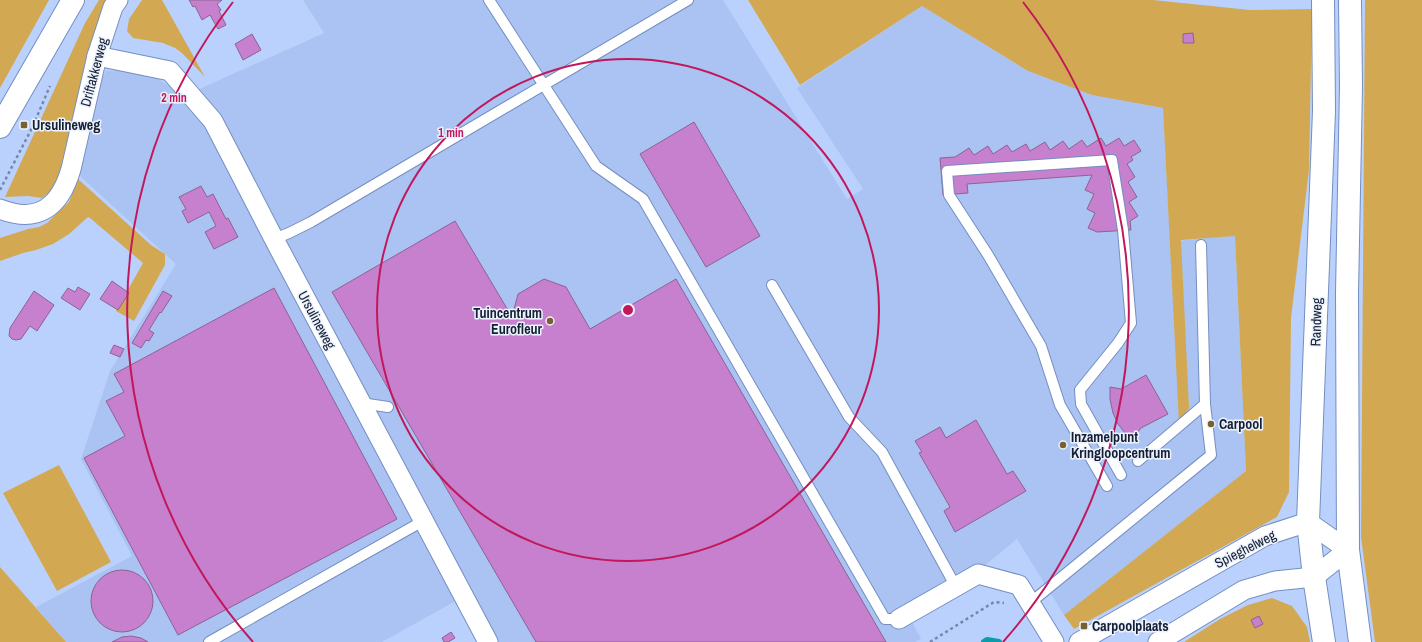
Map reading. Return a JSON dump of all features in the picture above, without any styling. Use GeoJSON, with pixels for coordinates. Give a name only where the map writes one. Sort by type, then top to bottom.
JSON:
{"type":"FeatureCollection","features":[{"type":"Feature","properties":{"kind":"main road"},"geometry":{"type":"LineString","coordinates":[[0,127],[73,0]]}},
{"type":"Feature","properties":{"kind":"main road","name":"Randweg"},"geometry":{"type":"LineString","coordinates":[[1323,0],[1324,111],[1308,522],[1314,577],[1324,642]]}},
{"type":"Feature","properties":{"kind":"main road"},"geometry":{"type":"LineString","coordinates":[[1350,0],[1351,86],[1347,293],[1348,550],[1360,642]]}},
{"type":"Feature","properties":{"kind":"street","name":"Driftakkerweg"},"geometry":{"type":"LineString","coordinates":[[0,209],[19,215],[28,215],[45,209],[58,198],[68,180],[97,56],[113,8],[118,0]]}},
{"type":"Feature","properties":{"kind":"street","name":"Ursulineweg"},"geometry":{"type":"LineString","coordinates":[[97,56],[170,71],[213,121],[488,642]]}},
{"type":"Feature","properties":{"kind":"street"},"geometry":{"type":"LineString","coordinates":[[1158,642],[1244,590],[1275,581],[1314,577],[1348,550],[1308,522]]}},
{"type":"Feature","properties":{"kind":"street","name":"Spieghelweg"},"geometry":{"type":"LineString","coordinates":[[1079,642],[1265,536],[1308,522]]}},
{"type":"Feature","properties":{"kind":"street"},"geometry":{"type":"LineString","coordinates":[[900,619],[978,574],[1019,585],[1054,642]]}},
{"type":"Feature","properties":{"kind":"lane"},"geometry":{"type":"LineString","coordinates":[[489,0],[596,166],[643,199],[885,619],[900,619]]}},
{"type":"Feature","properties":{"kind":"lane"},"geometry":{"type":"LineString","coordinates":[[274,239],[311,222],[688,0]]}},
{"type":"Feature","properties":{"kind":"lane"},"geometry":{"type":"LineString","coordinates":[[1107,486],[1060,405],[1041,346],[988,255],[949,195],[947,172],[1112,160],[1122,230],[1131,323],[1118,343],[1080,390],[1081,404],[1121,475]]}},
{"type":"Feature","properties":{"kind":"lane"},"geometry":{"type":"LineString","coordinates":[[1030,603],[1211,455],[1205,404],[1201,245]]}},
{"type":"Feature","properties":{"kind":"lane"},"geometry":{"type":"LineString","coordinates":[[772,285],[849,417],[882,452],[956,587]]}},
{"type":"Feature","properties":{"kind":"lane"},"geometry":{"type":"LineString","coordinates":[[361,403],[388,406]]}},
{"type":"Feature","properties":{"kind":"lane"},"geometry":{"type":"LineString","coordinates":[[1138,461],[1205,404]]}},
{"type":"Feature","properties":{"kind":"lane"},"geometry":{"type":"LineString","coordinates":[[209,642],[423,521]]}},
{"type":"Feature","properties":{"kind":"path"},"geometry":{"type":"LineString","coordinates":[[0,190],[32,128],[52,83]]}},
{"type":"Feature","properties":{"kind":"path"},"geometry":{"type":"LineString","coordinates":[[930,642],[994,602],[1001,603]]}},
{"type":"Feature","properties":{"kind":"shaded area"},"geometry":{"type":"Polygon","coordinates":[[[0,0],[49,0],[0,88],[0,0]]]}},
{"type":"Feature","properties":{"kind":"shaded area"},"geometry":{"type":"Polygon","coordinates":[[[99,0],[112,0],[62,174],[51,191],[42,198],[28,196],[5,197],[85,23],[99,0]]]}},
{"type":"Feature","properties":{"kind":"shaded area"},"geometry":{"type":"Polygon","coordinates":[[[142,0],[162,0],[205,77],[182,53],[175,48],[163,43],[133,38],[127,31],[129,19],[142,0]]]}},
{"type":"Feature","properties":{"kind":"shaded area"},"geometry":{"type":"Polygon","coordinates":[[[303,0],[723,0],[847,199],[863,189],[797,88],[922,6],[1028,71],[1092,95],[1163,108],[1170,242],[1235,235],[1246,471],[1064,615],[1017,539],[983,567],[906,610],[921,639],[915,642],[497,642],[470,593],[382,642],[66,642],[36,607],[132,556],[81,459],[110,371],[176,264],[80,176],[97,84],[106,71],[142,70],[186,95],[324,33],[303,0]]]}},
{"type":"Feature","properties":{"kind":"shaded area"},"geometry":{"type":"Polygon","coordinates":[[[748,0],[1153,0],[1250,10],[1312,9],[1309,170],[1291,318],[1289,492],[1277,517],[1074,629],[1064,615],[1246,471],[1235,236],[1181,240],[1189,408],[1179,423],[1163,108],[1092,95],[1028,71],[922,6],[800,85],[748,0]]]}},
{"type":"Feature","properties":{"kind":"shaded area"},"geometry":{"type":"Polygon","coordinates":[[[1365,0],[1422,0],[1422,642],[1375,642],[1361,537],[1365,0]]]}},
{"type":"Feature","properties":{"kind":"shaded area"},"geometry":{"type":"Polygon","coordinates":[[[78,179],[151,245],[165,254],[165,265],[134,321],[116,311],[143,263],[88,217],[69,234],[53,244],[0,261],[0,238],[39,227],[47,223],[69,202],[78,179]]]}},
{"type":"Feature","properties":{"kind":"shaded area"},"geometry":{"type":"Polygon","coordinates":[[[59,465],[111,562],[57,591],[3,493],[59,465]]]}},
{"type":"Feature","properties":{"kind":"shaded area"},"geometry":{"type":"Polygon","coordinates":[[[0,567],[66,642],[0,642],[0,567]]]}},
{"type":"Feature","properties":{"kind":"shaded area"},"geometry":{"type":"Polygon","coordinates":[[[1272,598],[1292,606],[1307,627],[1310,642],[1184,642],[1220,619],[1248,605],[1272,598]]]}},
{"type":"Feature","properties":{"kind":"building"},"geometry":{"type":"Polygon","coordinates":[[[189,0],[222,0],[217,4],[221,10],[219,11],[226,25],[218,29],[210,15],[202,20],[195,6],[193,7],[189,0]]]}},
{"type":"Feature","properties":{"kind":"building"},"geometry":{"type":"Polygon","coordinates":[[[1193,33],[1194,43],[1183,43],[1183,34],[1193,33]]]}},
{"type":"Feature","properties":{"kind":"building"},"geometry":{"type":"Polygon","coordinates":[[[252,34],[261,50],[243,60],[235,44],[252,34]]]}},
{"type":"Feature","properties":{"kind":"building"},"geometry":{"type":"Polygon","coordinates":[[[694,122],[760,236],[706,267],[640,154],[694,122]]]}},
{"type":"Feature","properties":{"kind":"building"},"geometry":{"type":"Polygon","coordinates":[[[1101,138],[1106,146],[1119,138],[1124,146],[1134,140],[1141,151],[1131,157],[1133,160],[1127,164],[1135,177],[1128,182],[1137,197],[1129,202],[1138,216],[1130,221],[1131,230],[1097,232],[1088,228],[1095,213],[1087,209],[1094,194],[1085,190],[1092,175],[967,184],[968,193],[943,195],[940,158],[955,157],[969,148],[974,155],[988,146],[993,154],[1007,145],[1012,152],[1026,144],[1030,151],[1045,142],[1050,150],[1063,141],[1069,149],[1082,140],[1087,147],[1101,138]]]}},
{"type":"Feature","properties":{"kind":"building"},"geometry":{"type":"Polygon","coordinates":[[[201,186],[207,197],[213,194],[226,219],[228,218],[238,237],[214,249],[205,232],[216,226],[209,212],[188,223],[182,211],[186,209],[179,197],[201,186]]]}},
{"type":"Feature","properties":{"kind":"building"},"geometry":{"type":"Polygon","coordinates":[[[455,221],[512,317],[518,294],[544,279],[566,287],[590,329],[676,279],[886,642],[536,642],[332,292],[455,221]]]}},
{"type":"Feature","properties":{"kind":"building"},"geometry":{"type":"Polygon","coordinates":[[[112,281],[129,293],[118,310],[100,299],[112,281]]]}},
{"type":"Feature","properties":{"kind":"building"},"geometry":{"type":"Polygon","coordinates":[[[78,287],[90,294],[80,310],[61,298],[68,288],[75,292],[78,287]]]}},
{"type":"Feature","properties":{"kind":"building"},"geometry":{"type":"Polygon","coordinates":[[[274,288],[397,519],[178,635],[84,458],[125,436],[106,401],[124,392],[114,374],[274,288]]]}},
{"type":"Feature","properties":{"kind":"building"},"geometry":{"type":"Polygon","coordinates":[[[34,291],[54,305],[37,331],[30,326],[21,339],[12,339],[9,336],[10,328],[34,291]]]}},
{"type":"Feature","properties":{"kind":"building"},"geometry":{"type":"Polygon","coordinates":[[[163,291],[172,296],[149,330],[154,333],[149,341],[146,340],[141,348],[132,343],[163,291]]]}},
{"type":"Feature","properties":{"kind":"building"},"geometry":{"type":"Polygon","coordinates":[[[114,345],[124,349],[120,357],[110,353],[114,345]]]}},
{"type":"Feature","properties":{"kind":"building"},"geometry":{"type":"Polygon","coordinates":[[[1146,375],[1168,414],[1141,428],[1137,433],[1136,431],[1129,438],[1118,424],[1113,413],[1110,399],[1110,387],[1121,389],[1146,375]]]}},
{"type":"Feature","properties":{"kind":"building"},"geometry":{"type":"Polygon","coordinates":[[[976,420],[1007,474],[1013,471],[1026,491],[955,532],[944,511],[950,507],[919,453],[922,452],[915,441],[940,427],[946,438],[976,420]]]}},
{"type":"Feature","properties":{"kind":"building"},"geometry":{"type":"Polygon","coordinates":[[[122,570],[139,575],[144,579],[148,584],[153,601],[148,618],[144,623],[139,627],[122,632],[105,627],[100,623],[96,618],[91,601],[96,584],[100,579],[105,575],[122,570]]]}},
{"type":"Feature","properties":{"kind":"building"},"geometry":{"type":"Polygon","coordinates":[[[1259,616],[1263,624],[1255,628],[1251,620],[1259,616]]]}},
{"type":"Feature","properties":{"kind":"building"},"geometry":{"type":"Polygon","coordinates":[[[451,632],[455,638],[448,642],[444,642],[442,638],[451,632]]]}},
{"type":"Feature","properties":{"kind":"building"},"geometry":{"type":"Polygon","coordinates":[[[131,636],[141,638],[148,642],[112,642],[122,637],[131,636]]]}},
{"type":"Feature","properties":{"kind":"waterway"},"geometry":{"type":"LineString","coordinates":[[984,642],[987,640],[999,642]]}},
{"type":"Feature","properties":{"kind":"place","name":"Ursulineweg"},"geometry":{"type":"Point","coordinates":[24,125]}},
{"type":"Feature","properties":{"kind":"place","name":"Tuincentrum Eurofleur"},"geometry":{"type":"Point","coordinates":[550,321]}},
{"type":"Feature","properties":{"kind":"place","name":"Carpool"},"geometry":{"type":"Point","coordinates":[1211,424]}},
{"type":"Feature","properties":{"kind":"place","name":"Inzamelpunt Kringloopcentrum"},"geometry":{"type":"Point","coordinates":[1063,445]}},
{"type":"Feature","properties":{"kind":"place","name":"Carpoolplaats"},"geometry":{"type":"Point","coordinates":[1084,626]}}]}
